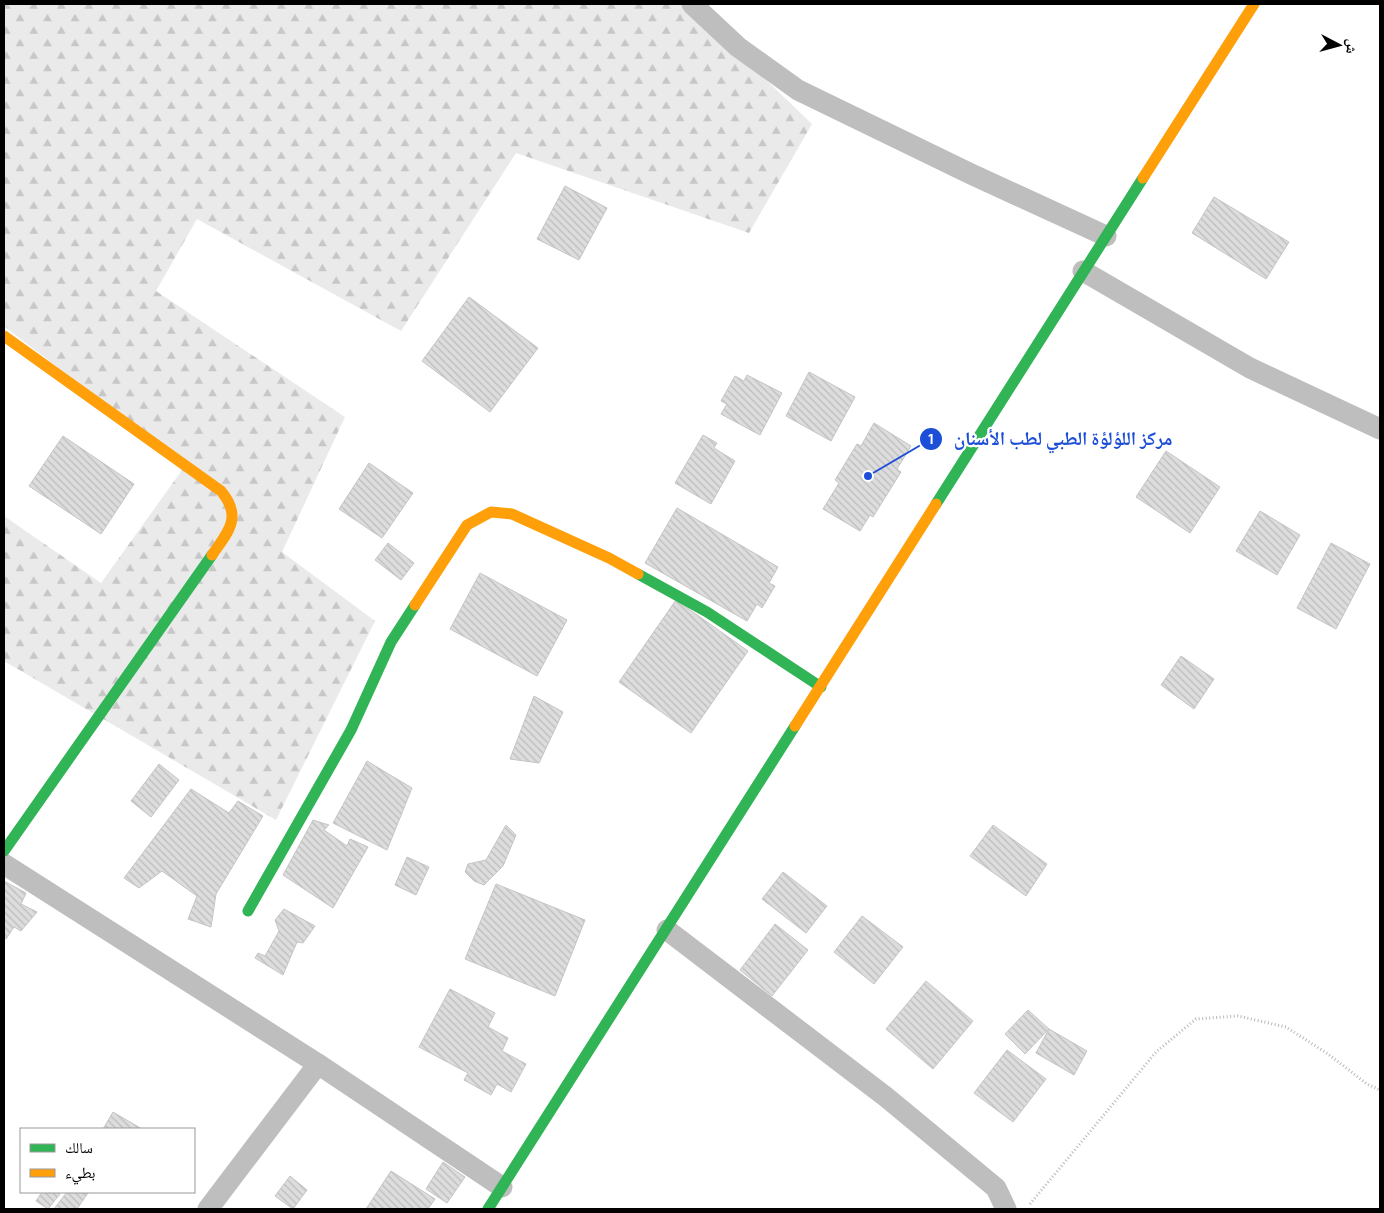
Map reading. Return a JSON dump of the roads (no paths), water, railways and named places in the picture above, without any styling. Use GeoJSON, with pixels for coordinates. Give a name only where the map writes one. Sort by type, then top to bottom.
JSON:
{"type":"FeatureCollection","features":[{"type":"Feature","properties":{"kind":"street"},"geometry":{"type":"LineString","coordinates":[[692,4],[738,47],[798,90],[971,174],[1106,236]]}},
{"type":"Feature","properties":{"kind":"street"},"geometry":{"type":"LineString","coordinates":[[488,1209],[1254,4]]}},
{"type":"Feature","properties":{"kind":"street"},"geometry":{"type":"LineString","coordinates":[[1083,271],[1250,368],[1380,429]]}},
{"type":"Feature","properties":{"kind":"street"},"geometry":{"type":"LineString","coordinates":[[4,336],[220,491],[230,500],[234,511],[228,532],[4,851]]}},
{"type":"Feature","properties":{"kind":"street"},"geometry":{"type":"LineString","coordinates":[[248,911],[351,730],[391,642],[467,525],[491,512],[512,514],[610,558],[707,612],[820,687]]}},
{"type":"Feature","properties":{"kind":"street"},"geometry":{"type":"LineString","coordinates":[[4,864],[318,1064],[502,1187]]}},
{"type":"Feature","properties":{"kind":"street"},"geometry":{"type":"LineString","coordinates":[[667,930],[886,1097],[996,1188],[1006,1209]]}},
{"type":"Feature","properties":{"kind":"street"},"geometry":{"type":"LineString","coordinates":[[208,1209],[318,1064]]}},
{"type":"Feature","properties":{"kind":"place","name":"مركز اللؤلؤة الطبي لطب الأسنان"},"geometry":{"type":"Point","coordinates":[868,476]}}]}
